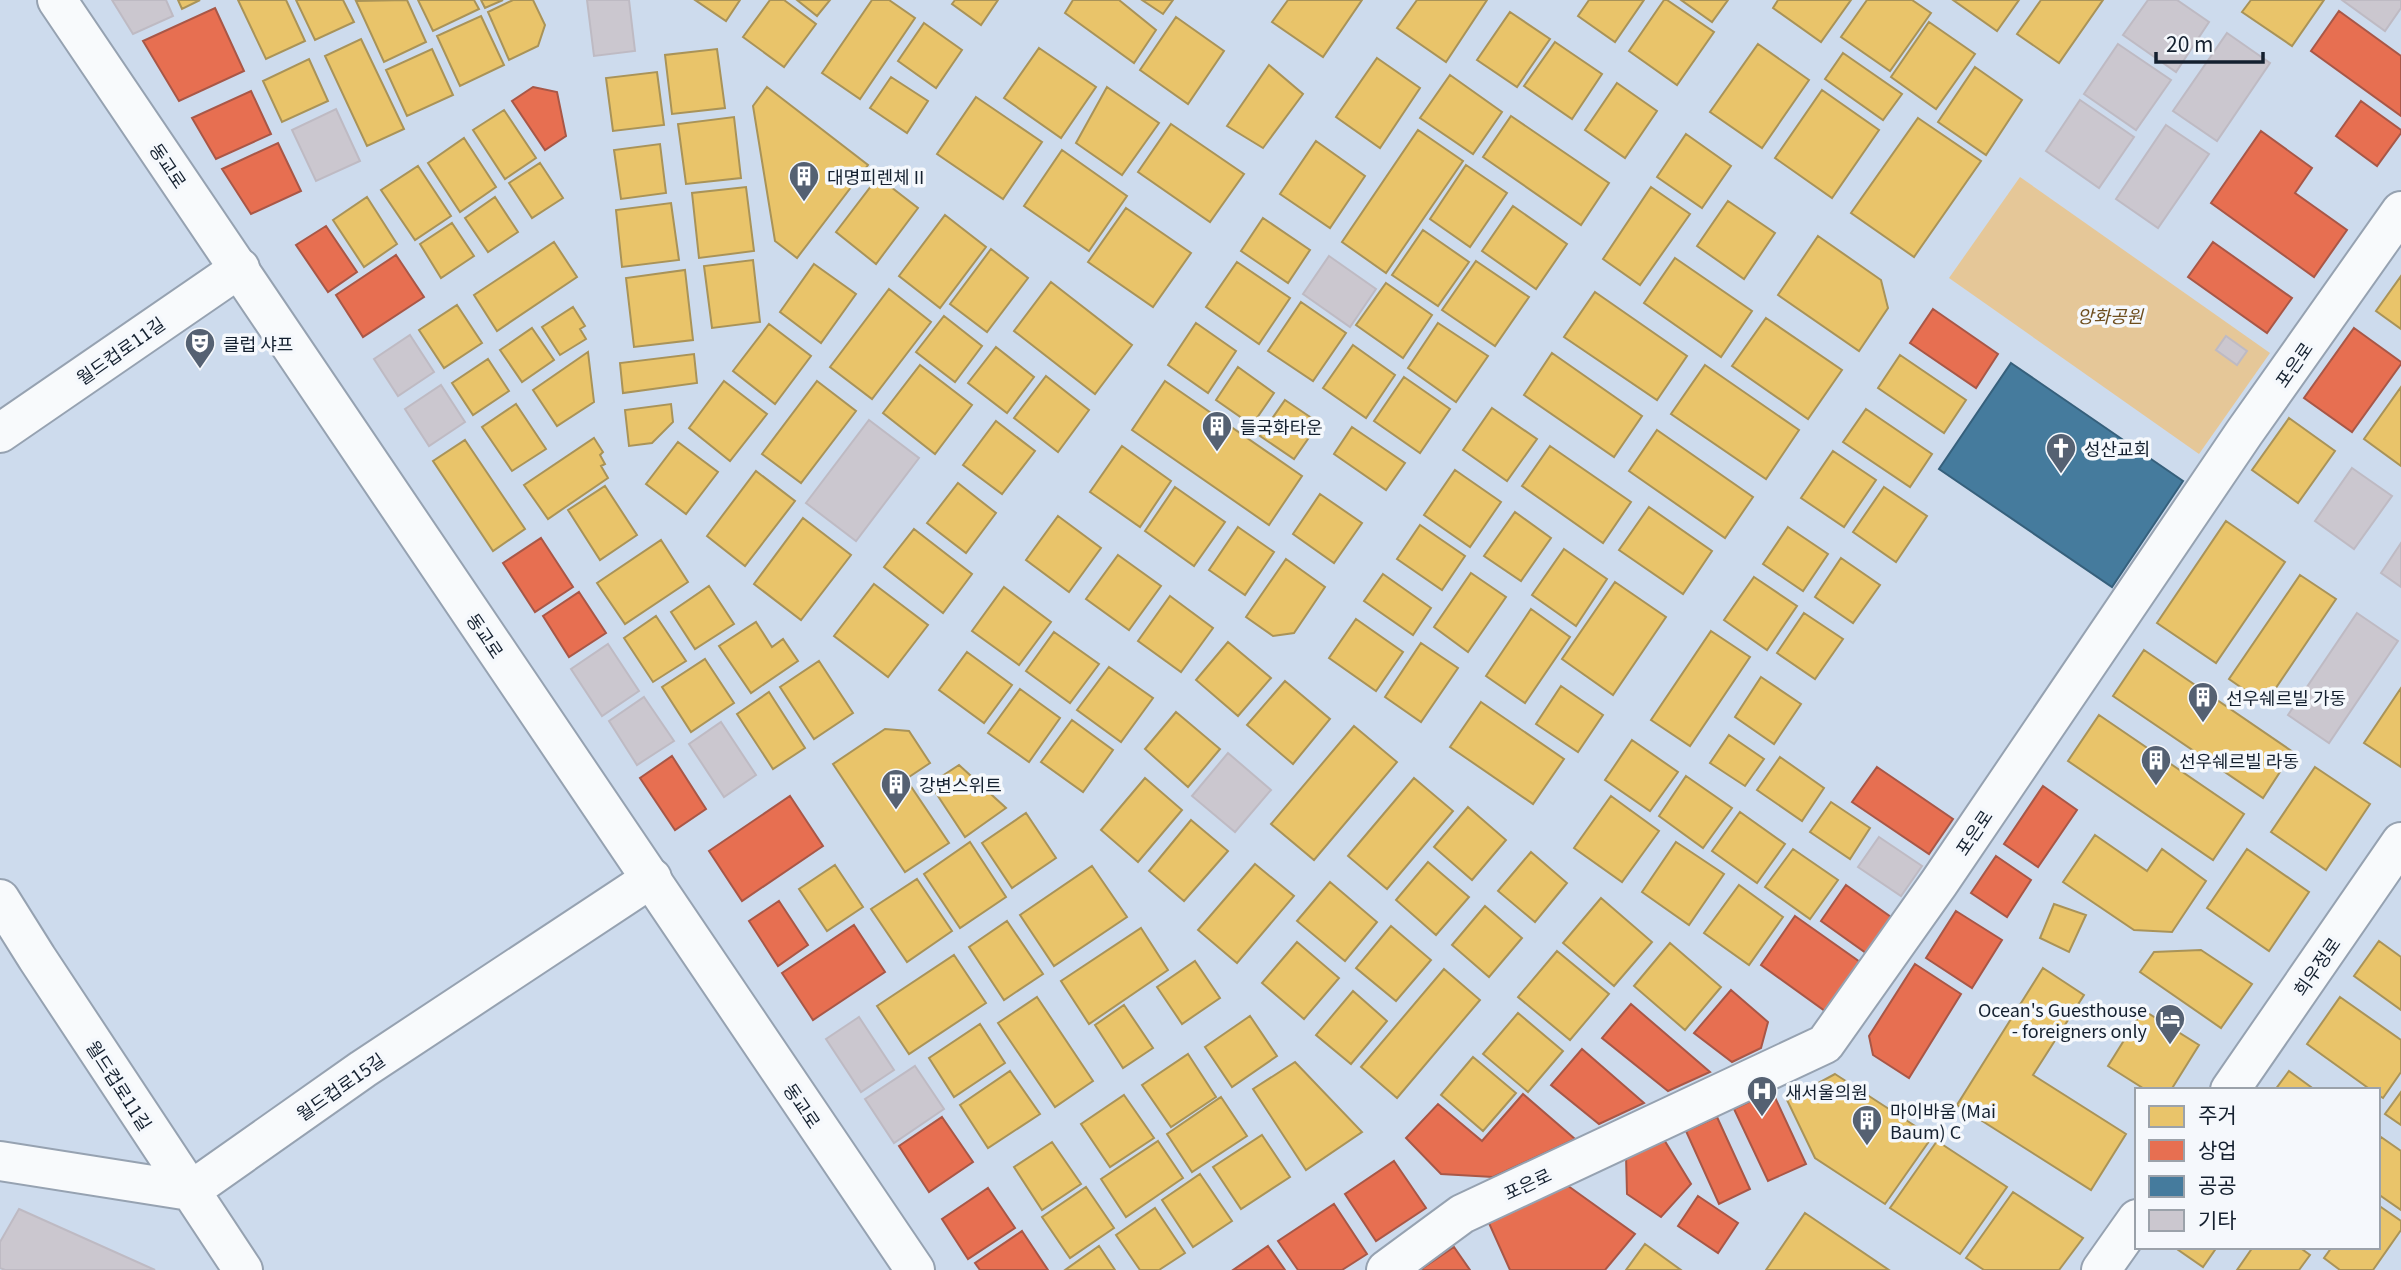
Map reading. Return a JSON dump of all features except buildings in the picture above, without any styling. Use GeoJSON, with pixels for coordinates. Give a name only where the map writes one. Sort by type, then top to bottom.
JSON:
{"type":"FeatureCollection","features":[{"type":"Feature","properties":{"kind":"street","name":"동교로"},"geometry":{"type":"LineString","coordinates":[[57,0],[915,1270]]}},
{"type":"Feature","properties":{"kind":"street","name":"포은로"},"geometry":{"type":"LineString","coordinates":[[1386,1270],[1462,1214],[1825,1044],[1919,912],[2244,433],[2401,211]]}},
{"type":"Feature","properties":{"kind":"street","name":"월드컵로11길"},"geometry":{"type":"LineString","coordinates":[[0,433],[240,268]]}},
{"type":"Feature","properties":{"kind":"street","name":"희우정로"},"geometry":{"type":"LineString","coordinates":[[2231,1088],[2401,842]]}},
{"type":"Feature","properties":{"kind":"street","name":"월드컵로15길"},"geometry":{"type":"LineString","coordinates":[[190,1191],[363,1069],[652,878]]}},
{"type":"Feature","properties":{"kind":"street","name":"월드컵로11길"},"geometry":{"type":"LineString","coordinates":[[0,898],[243,1270]]}},
{"type":"Feature","properties":{"kind":"street"},"geometry":{"type":"LineString","coordinates":[[0,1161],[190,1191]]}},
{"type":"Feature","properties":{"kind":"street"},"geometry":{"type":"LineString","coordinates":[[2101,1270],[2135,1222]]}},
{"type":"Feature","properties":{"kind":"green space","name":"앙화공원"},"geometry":{"type":"Polygon","coordinates":[[[2020,177],[2270,353],[2199,454],[1949,278],[2020,177]]]}},
{"type":"Feature","properties":{"kind":"place","name":"대명피렌체 II"},"geometry":{"type":"Point","coordinates":[804,203]}},
{"type":"Feature","properties":{"kind":"place","name":"클럽 샤프"},"geometry":{"type":"Point","coordinates":[200,370]}},
{"type":"Feature","properties":{"kind":"place","name":"들국화타운"},"geometry":{"type":"Point","coordinates":[1217,453]}},
{"type":"Feature","properties":{"kind":"place","name":"성산교회"},"geometry":{"type":"Point","coordinates":[2061,475]}},
{"type":"Feature","properties":{"kind":"place","name":"선우쉐르빌 가동"},"geometry":{"type":"Point","coordinates":[2203,724]}},
{"type":"Feature","properties":{"kind":"place","name":"선우쉐르빌 라동"},"geometry":{"type":"Point","coordinates":[2156,787]}},
{"type":"Feature","properties":{"kind":"place","name":"강변스위트"},"geometry":{"type":"Point","coordinates":[896,811]}},
{"type":"Feature","properties":{"kind":"place","name":"Ocean's Guesthouse - foreigners only"},"geometry":{"type":"Point","coordinates":[2170,1046]}},
{"type":"Feature","properties":{"kind":"place","name":"새서울의원"},"geometry":{"type":"Point","coordinates":[1762,1118]}},
{"type":"Feature","properties":{"kind":"place","name":"마이바움 (Mai Baum) C"},"geometry":{"type":"Point","coordinates":[1867,1147]}}]}
